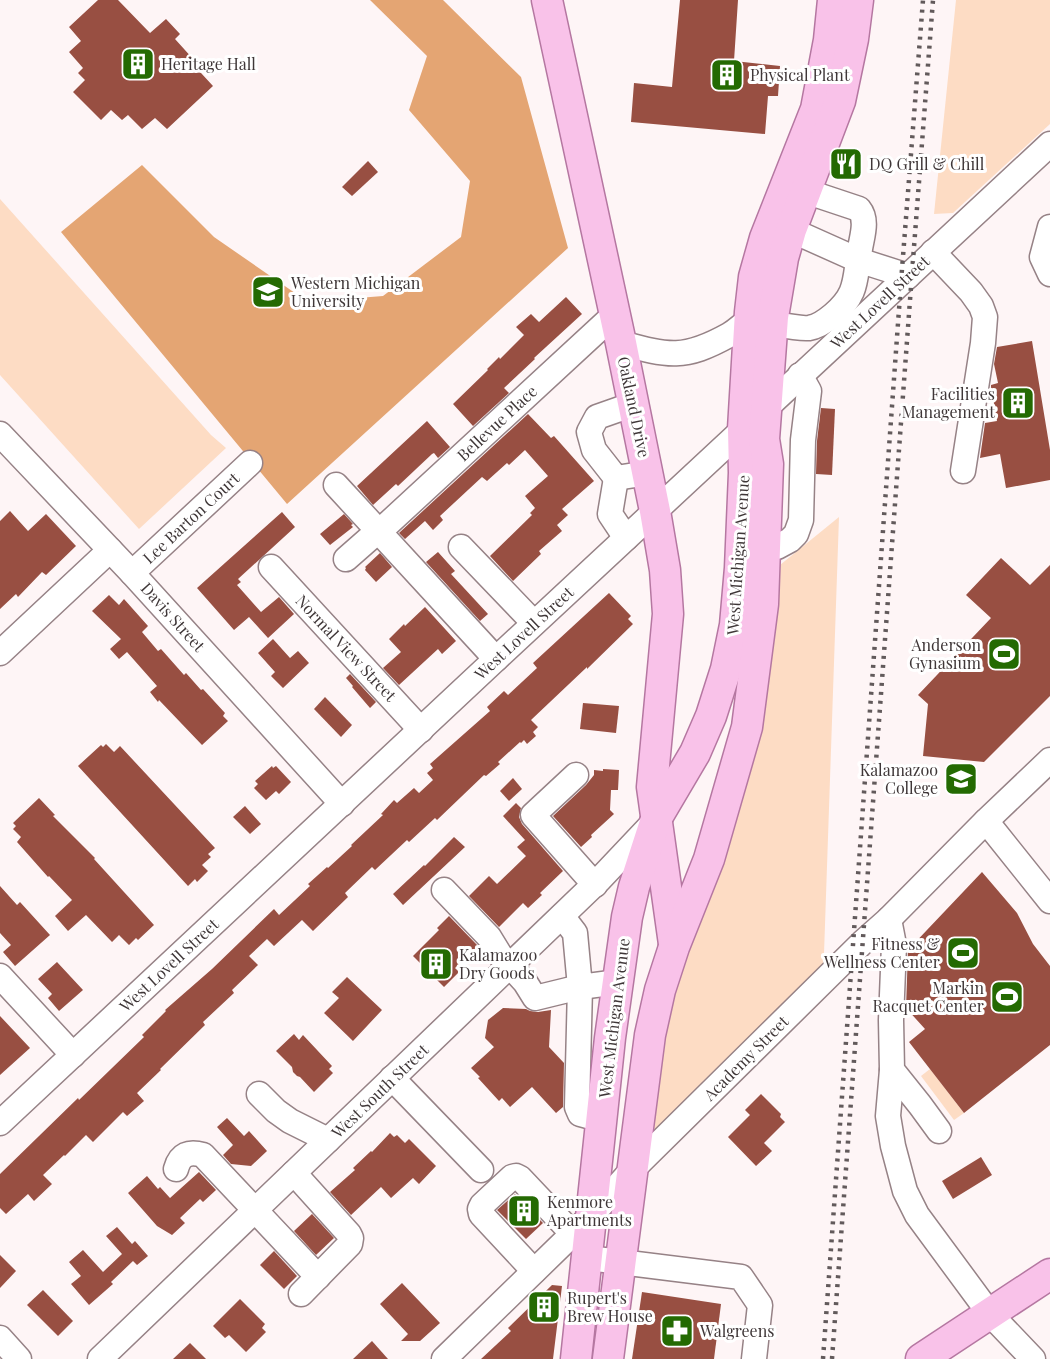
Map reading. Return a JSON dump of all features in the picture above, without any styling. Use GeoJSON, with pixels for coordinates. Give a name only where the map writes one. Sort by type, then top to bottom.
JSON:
{"type":"FeatureCollection","features":[{"type":"Feature","properties":{"kind":"main road","name":"Oakland Drive"},"geometry":{"type":"LineString","coordinates":[[547,0],[634,404],[656,511],[665,570],[668,614],[652,787],[674,947]]}},
{"type":"Feature","properties":{"kind":"main road"},"geometry":{"type":"LineString","coordinates":[[833,0],[829,40],[837,65]]}},
{"type":"Feature","properties":{"kind":"main road"},"geometry":{"type":"LineString","coordinates":[[837,65],[858,0]]}},
{"type":"Feature","properties":{"kind":"main road","name":"West Michigan Avenue"},"geometry":{"type":"LineString","coordinates":[[576,1359],[584,1236],[602,1120],[610,1038],[627,917],[634,887],[656,819],[695,753],[711,716],[726,669],[735,625],[740,568],[744,473],[743,429],[764,320],[791,230],[840,101],[837,65]]}},
{"type":"Feature","properties":{"kind":"main road","name":"West Michigan Avenue"},"geometry":{"type":"LineString","coordinates":[[608,1359],[650,1035],[660,990],[674,947],[709,859],[747,728],[763,604],[768,464],[764,439],[766,408],[764,320],[754,277],[765,238],[816,109],[837,65]]}},
{"type":"Feature","properties":{"kind":"main road"},"geometry":{"type":"LineString","coordinates":[[921,1359],[1050,1274]]}},
{"type":"Feature","properties":{"kind":"street","name":"West Lovell Street"},"geometry":{"type":"LineString","coordinates":[[0,1123],[1050,144]]}},
{"type":"Feature","properties":{"kind":"street"},"geometry":{"type":"LineString","coordinates":[[617,329],[654,352],[673,354],[697,350],[764,320],[810,328],[827,319],[851,296],[864,228],[863,214],[859,209],[805,191]]}},
{"type":"Feature","properties":{"kind":"street"},"geometry":{"type":"LineString","coordinates":[[1050,227],[1042,257],[1050,274]]}},
{"type":"Feature","properties":{"kind":"street"},"geometry":{"type":"LineString","coordinates":[[791,230],[858,260],[908,276]]}},
{"type":"Feature","properties":{"kind":"street"},"geometry":{"type":"LineString","coordinates":[[933,252],[971,292],[981,306],[985,317],[963,471]]}},
{"type":"Feature","properties":{"kind":"street"},"geometry":{"type":"LineString","coordinates":[[851,296],[868,314]]}},
{"type":"Feature","properties":{"kind":"street"},"geometry":{"type":"LineString","coordinates":[[765,547],[777,547],[783,544],[796,534],[801,520],[803,440],[809,391],[807,369],[810,357],[807,344],[810,328]]}},
{"type":"Feature","properties":{"kind":"street","name":"Bellevue Place"},"geometry":{"type":"LineString","coordinates":[[346,559],[617,329]]}},
{"type":"Feature","properties":{"kind":"street"},"geometry":{"type":"LineString","coordinates":[[626,538],[610,514],[616,478],[594,450],[589,432],[597,417],[634,404]]}},
{"type":"Feature","properties":{"kind":"street","name":"Davis Street"},"geometry":{"type":"LineString","coordinates":[[0,434],[132,573],[342,804]]}},
{"type":"Feature","properties":{"kind":"street"},"geometry":{"type":"LineString","coordinates":[[768,464],[803,458]]}},
{"type":"Feature","properties":{"kind":"street","name":"Lee Barton Court"},"geometry":{"type":"LineString","coordinates":[[132,573],[250,464]]}},
{"type":"Feature","properties":{"kind":"street"},"geometry":{"type":"LineString","coordinates":[[616,478],[648,473]]}},
{"type":"Feature","properties":{"kind":"street"},"geometry":{"type":"LineString","coordinates":[[336,484],[496,659]]}},
{"type":"Feature","properties":{"kind":"street"},"geometry":{"type":"LineString","coordinates":[[461,547],[534,623]]}},
{"type":"Feature","properties":{"kind":"street"},"geometry":{"type":"LineString","coordinates":[[0,653],[110,550]]}},
{"type":"Feature","properties":{"kind":"street","name":"Normal View Street"},"geometry":{"type":"LineString","coordinates":[[271,567],[421,730]]}},
{"type":"Feature","properties":{"kind":"street","name":"Academy Street"},"geometry":{"type":"LineString","coordinates":[[455,1355],[534,1271],[584,1236],[631,1171],[1050,760]]}},
{"type":"Feature","properties":{"kind":"street"},"geometry":{"type":"LineString","coordinates":[[576,775],[533,815],[595,885]]}},
{"type":"Feature","properties":{"kind":"street","name":"West South Street"},"geometry":{"type":"LineString","coordinates":[[100,1359],[595,885],[656,819]]}},
{"type":"Feature","properties":{"kind":"street"},"geometry":{"type":"LineString","coordinates":[[986,821],[1050,901]]}},
{"type":"Feature","properties":{"kind":"street"},"geometry":{"type":"LineString","coordinates":[[444,890],[489,937],[500,955],[535,998],[580,987],[618,982]]}},
{"type":"Feature","properties":{"kind":"street"},"geometry":{"type":"LineString","coordinates":[[562,916],[575,933],[580,987],[577,1107],[580,1114],[602,1120]]}},
{"type":"Feature","properties":{"kind":"street"},"geometry":{"type":"LineString","coordinates":[[889,919],[894,945],[892,1070],[888,1116],[905,1191],[917,1215],[990,1314],[1033,1359]]}},
{"type":"Feature","properties":{"kind":"street"},"geometry":{"type":"LineString","coordinates":[[0,976],[73,1055]]}},
{"type":"Feature","properties":{"kind":"street"},"geometry":{"type":"LineString","coordinates":[[892,1070],[939,1131]]}},
{"type":"Feature","properties":{"kind":"street"},"geometry":{"type":"LineString","coordinates":[[392,1078],[481,1170]]}},
{"type":"Feature","properties":{"kind":"street"},"geometry":{"type":"LineString","coordinates":[[259,1094],[290,1121],[328,1140]]}},
{"type":"Feature","properties":{"kind":"street"},"geometry":{"type":"LineString","coordinates":[[176,1169],[178,1161],[184,1156],[194,1152],[203,1155],[318,1277]]}},
{"type":"Feature","properties":{"kind":"street"},"geometry":{"type":"LineString","coordinates":[[294,1173],[351,1238],[350,1244],[301,1294]]}},
{"type":"Feature","properties":{"kind":"street"},"geometry":{"type":"LineString","coordinates":[[534,1271],[481,1214],[480,1209],[512,1177],[516,1176],[584,1236],[619,1262],[741,1277],[760,1305],[754,1359]]}},
{"type":"Feature","properties":{"kind":"street"},"geometry":{"type":"LineString","coordinates":[[0,1338],[19,1359]]}},
{"type":"Feature","properties":{"kind":"shaded area"},"geometry":{"type":"Polygon","coordinates":[[[370,0],[443,0],[521,77],[568,248],[287,504],[61,232],[142,165],[214,237],[308,302],[383,296],[461,237],[470,181],[409,110],[427,56],[370,0]]]}},
{"type":"Feature","properties":{"kind":"shaded area"},"geometry":{"type":"Polygon","coordinates":[[[956,0],[1050,0],[1050,124],[953,213],[934,214],[956,0]]]}},
{"type":"Feature","properties":{"kind":"shaded area"},"geometry":{"type":"Polygon","coordinates":[[[0,199],[211,435],[226,448],[139,529],[0,375],[0,199]]]}},
{"type":"Feature","properties":{"kind":"shaded area"},"geometry":{"type":"Polygon","coordinates":[[[839,517],[823,983],[631,1171],[650,1035],[709,859],[764,578],[839,517]]]}},
{"type":"Feature","properties":{"kind":"shaded area"},"geometry":{"type":"Polygon","coordinates":[[[930,1069],[964,1113],[954,1120],[921,1076],[930,1069]]]}},
{"type":"Feature","properties":{"kind":"building","name":"Heritage Hall"},"geometry":{"type":"Polygon","coordinates":[[[98,0],[118,0],[150,33],[166,19],[180,34],[175,39],[203,70],[201,73],[213,86],[167,129],[155,118],[142,129],[128,115],[122,120],[111,110],[101,120],[73,92],[85,80],[78,73],[83,68],[69,52],[81,41],[69,27],[98,0]]]}},
{"type":"Feature","properties":{"kind":"building","name":"Physical Plant"},"geometry":{"type":"Polygon","coordinates":[[[680,0],[738,0],[734,61],[780,66],[778,96],[768,96],[765,134],[631,122],[634,83],[672,87],[680,0]]]}},
{"type":"Feature","properties":{"kind":"building","name":"DQ Grill & Chill"},"geometry":{"type":"Polygon","coordinates":[[[840,150],[861,157],[855,178],[832,171],[840,150]]]}},
{"type":"Feature","properties":{"kind":"building"},"geometry":{"type":"Polygon","coordinates":[[[368,161],[378,172],[352,196],[342,187],[368,161]]]}},
{"type":"Feature","properties":{"kind":"building"},"geometry":{"type":"Polygon","coordinates":[[[566,297],[582,314],[504,388],[509,393],[473,426],[453,404],[524,335],[516,327],[531,314],[539,322],[566,297]]]}},
{"type":"Feature","properties":{"kind":"building","name":"Facilities Management"},"geometry":{"type":"Polygon","coordinates":[[[1032,341],[1050,450],[1050,480],[1006,488],[1000,454],[980,458],[985,423],[997,421],[991,385],[998,383],[994,364],[997,347],[1032,341]]]}},
{"type":"Feature","properties":{"kind":"building"},"geometry":{"type":"Polygon","coordinates":[[[821,408],[835,409],[832,475],[816,474],[821,408]]]}},
{"type":"Feature","properties":{"kind":"building"},"geometry":{"type":"Polygon","coordinates":[[[528,414],[551,438],[554,436],[594,481],[562,509],[568,515],[557,525],[562,531],[539,551],[541,554],[513,581],[490,556],[532,515],[530,513],[535,508],[525,496],[548,476],[525,450],[487,481],[482,477],[440,516],[443,520],[433,530],[425,521],[405,539],[399,533],[528,414]]]}},
{"type":"Feature","properties":{"kind":"building"},"geometry":{"type":"Polygon","coordinates":[[[427,421],[450,447],[438,458],[434,453],[432,454],[398,486],[396,484],[373,505],[357,486],[427,421]]]}},
{"type":"Feature","properties":{"kind":"building"},"geometry":{"type":"Polygon","coordinates":[[[10,511],[28,531],[46,514],[76,546],[46,575],[42,572],[18,597],[16,594],[0,609],[0,521],[10,511]]]}},
{"type":"Feature","properties":{"kind":"building"},"geometry":{"type":"Polygon","coordinates":[[[282,512],[295,527],[238,579],[241,582],[237,585],[261,612],[279,597],[294,614],[268,638],[249,617],[234,630],[197,588],[282,512]]]}},
{"type":"Feature","properties":{"kind":"building"},"geometry":{"type":"Polygon","coordinates":[[[344,514],[353,527],[330,545],[320,534],[344,514]]]}},
{"type":"Feature","properties":{"kind":"building"},"geometry":{"type":"Polygon","coordinates":[[[438,552],[455,571],[451,574],[488,614],[480,621],[426,562],[438,552]]]}},
{"type":"Feature","properties":{"kind":"building"},"geometry":{"type":"Polygon","coordinates":[[[380,553],[392,567],[376,582],[365,567],[380,553]]]}},
{"type":"Feature","properties":{"kind":"building","name":"Anderson Gynasium"},"geometry":{"type":"Polygon","coordinates":[[[1001,558],[1030,585],[1050,565],[1050,696],[984,762],[923,756],[928,704],[918,695],[991,618],[966,595],[1001,558]]]}},
{"type":"Feature","properties":{"kind":"building"},"geometry":{"type":"Polygon","coordinates":[[[609,593],[631,616],[628,619],[633,624],[531,720],[538,727],[533,732],[536,736],[527,744],[524,740],[520,742],[498,762],[500,764],[486,776],[484,775],[437,820],[435,818],[409,842],[407,840],[375,870],[372,867],[345,893],[348,897],[313,931],[302,920],[274,946],[267,939],[249,956],[258,965],[232,990],[234,993],[203,1022],[205,1025],[137,1093],[144,1101],[127,1116],[123,1112],[93,1142],[86,1135],[43,1175],[52,1184],[34,1201],[28,1194],[6,1214],[0,1208],[0,1174],[144,1037],[142,1035],[165,1010],[212,969],[274,909],[279,915],[310,886],[308,884],[352,846],[383,815],[381,814],[394,800],[397,803],[414,788],[419,793],[433,780],[427,773],[433,768],[430,764],[490,711],[487,707],[504,691],[508,695],[537,668],[533,663],[609,593]]]}},
{"type":"Feature","properties":{"kind":"building"},"geometry":{"type":"Polygon","coordinates":[[[109,595],[119,605],[124,599],[148,626],[142,632],[158,651],[161,649],[184,675],[186,673],[225,713],[223,716],[228,721],[202,745],[159,700],[158,702],[150,692],[157,686],[127,652],[119,659],[110,649],[121,639],[92,611],[109,595]]]}},
{"type":"Feature","properties":{"kind":"building"},"geometry":{"type":"Polygon","coordinates":[[[425,607],[456,641],[442,654],[438,649],[399,685],[383,668],[401,652],[389,639],[425,607]]]}},
{"type":"Feature","properties":{"kind":"building"},"geometry":{"type":"Polygon","coordinates":[[[273,639],[290,658],[298,651],[309,663],[283,688],[271,676],[275,672],[258,653],[273,639]]]}},
{"type":"Feature","properties":{"kind":"building"},"geometry":{"type":"Polygon","coordinates":[[[350,674],[376,702],[370,708],[346,678],[350,674]]]}},
{"type":"Feature","properties":{"kind":"building"},"geometry":{"type":"Polygon","coordinates":[[[325,697],[352,725],[341,737],[314,709],[325,697]]]}},
{"type":"Feature","properties":{"kind":"building"},"geometry":{"type":"Polygon","coordinates":[[[583,703],[619,706],[616,733],[580,729],[583,703]]]}},
{"type":"Feature","properties":{"kind":"building"},"geometry":{"type":"Polygon","coordinates":[[[106,744],[114,752],[120,746],[215,848],[208,854],[211,857],[202,865],[208,871],[197,882],[195,879],[188,886],[78,766],[101,745],[103,747],[106,744]]]}},
{"type":"Feature","properties":{"kind":"building"},"geometry":{"type":"Polygon","coordinates":[[[272,766],[273,768],[276,766],[291,782],[279,794],[276,791],[266,800],[254,788],[258,784],[255,781],[272,766]]]}},
{"type":"Feature","properties":{"kind":"building"},"geometry":{"type":"Polygon","coordinates":[[[603,769],[619,770],[618,790],[611,790],[610,810],[614,814],[581,847],[553,816],[586,785],[594,775],[594,770],[603,771],[603,769]]]}},
{"type":"Feature","properties":{"kind":"building"},"geometry":{"type":"Polygon","coordinates":[[[513,778],[522,789],[509,801],[500,791],[513,778]]]}},
{"type":"Feature","properties":{"kind":"building"},"geometry":{"type":"Polygon","coordinates":[[[39,798],[154,925],[138,940],[136,938],[129,945],[119,935],[112,942],[86,915],[68,931],[55,916],[72,900],[17,842],[21,837],[13,829],[16,826],[13,823],[39,798]]]}},
{"type":"Feature","properties":{"kind":"building"},"geometry":{"type":"Polygon","coordinates":[[[516,803],[521,808],[519,817],[522,824],[563,871],[528,908],[523,903],[499,927],[469,896],[489,876],[497,884],[526,856],[517,847],[525,840],[503,816],[516,803]]]}},
{"type":"Feature","properties":{"kind":"building"},"geometry":{"type":"Polygon","coordinates":[[[245,806],[261,824],[250,834],[233,817],[245,806]]]}},
{"type":"Feature","properties":{"kind":"building"},"geometry":{"type":"Polygon","coordinates":[[[454,837],[465,847],[403,905],[393,894],[454,837]]]}},
{"type":"Feature","properties":{"kind":"building"},"geometry":{"type":"Polygon","coordinates":[[[982,872],[1017,913],[1033,944],[1050,966],[1050,1045],[964,1113],[909,1042],[925,1029],[906,1008],[908,950],[982,872]]]}},
{"type":"Feature","properties":{"kind":"building"},"geometry":{"type":"Polygon","coordinates":[[[0,886],[17,905],[20,902],[50,935],[15,966],[3,952],[11,945],[0,933],[0,886]]]}},
{"type":"Feature","properties":{"kind":"building"},"geometry":{"type":"Polygon","coordinates":[[[449,916],[478,946],[455,968],[459,972],[444,987],[413,956],[439,930],[437,928],[449,916]]]}},
{"type":"Feature","properties":{"kind":"building"},"geometry":{"type":"Polygon","coordinates":[[[57,962],[83,990],[59,1011],[48,998],[52,994],[38,979],[57,962]]]}},
{"type":"Feature","properties":{"kind":"building"},"geometry":{"type":"Polygon","coordinates":[[[347,977],[382,1010],[353,1041],[324,1013],[339,998],[332,992],[347,977]]]}},
{"type":"Feature","properties":{"kind":"building"},"geometry":{"type":"Polygon","coordinates":[[[503,1008],[538,1012],[551,1010],[549,1047],[564,1063],[563,1107],[556,1113],[532,1087],[510,1107],[502,1098],[499,1101],[471,1068],[494,1047],[485,1038],[488,1020],[503,1008]]]}},
{"type":"Feature","properties":{"kind":"building"},"geometry":{"type":"Polygon","coordinates":[[[0,1016],[30,1048],[0,1075],[0,1016]]]}},
{"type":"Feature","properties":{"kind":"building"},"geometry":{"type":"Polygon","coordinates":[[[294,1034],[299,1040],[303,1035],[332,1066],[329,1069],[333,1073],[314,1092],[293,1072],[292,1067],[276,1051],[294,1034]]]}},
{"type":"Feature","properties":{"kind":"building"},"geometry":{"type":"Polygon","coordinates":[[[761,1094],[781,1114],[780,1117],[785,1122],[764,1143],[772,1151],[756,1166],[728,1137],[750,1115],[745,1110],[761,1094]]]}},
{"type":"Feature","properties":{"kind":"building"},"geometry":{"type":"Polygon","coordinates":[[[227,1118],[244,1136],[249,1131],[267,1151],[251,1166],[231,1164],[223,1155],[233,1145],[217,1127],[227,1118]]]}},
{"type":"Feature","properties":{"kind":"building"},"geometry":{"type":"Polygon","coordinates":[[[390,1133],[394,1137],[397,1135],[405,1143],[409,1139],[436,1166],[419,1184],[413,1178],[391,1198],[381,1187],[351,1215],[330,1192],[355,1170],[353,1168],[390,1133]]]}},
{"type":"Feature","properties":{"kind":"building"},"geometry":{"type":"Polygon","coordinates":[[[981,1157],[992,1175],[953,1199],[942,1181],[981,1157]]]}},
{"type":"Feature","properties":{"kind":"building"},"geometry":{"type":"Polygon","coordinates":[[[199,1172],[216,1190],[203,1202],[200,1199],[180,1218],[185,1223],[172,1235],[157,1226],[128,1193],[147,1176],[170,1198],[199,1172]]]}},
{"type":"Feature","properties":{"kind":"building","name":"Kenmore Apartments"},"geometry":{"type":"Polygon","coordinates":[[[515,1194],[543,1223],[526,1239],[497,1210],[515,1194]]]}},
{"type":"Feature","properties":{"kind":"building"},"geometry":{"type":"Polygon","coordinates":[[[312,1214],[334,1238],[316,1255],[294,1231],[312,1214]]]}},
{"type":"Feature","properties":{"kind":"building"},"geometry":{"type":"Polygon","coordinates":[[[117,1227],[132,1244],[135,1241],[148,1256],[137,1265],[133,1261],[111,1282],[113,1284],[89,1305],[71,1284],[81,1276],[69,1262],[83,1250],[103,1272],[122,1254],[106,1236],[117,1227]]]}},
{"type":"Feature","properties":{"kind":"building"},"geometry":{"type":"Polygon","coordinates":[[[274,1251],[297,1276],[284,1289],[260,1265],[274,1251]]]}},
{"type":"Feature","properties":{"kind":"building"},"geometry":{"type":"Polygon","coordinates":[[[0,1255],[16,1271],[0,1288],[0,1255]]]}},
{"type":"Feature","properties":{"kind":"building"},"geometry":{"type":"Polygon","coordinates":[[[402,1283],[440,1323],[420,1341],[401,1341],[408,1334],[380,1304],[402,1283]]]}},
{"type":"Feature","properties":{"kind":"building","name":"Rupert's Brew House"},"geometry":{"type":"Polygon","coordinates":[[[552,1285],[562,1286],[553,1359],[481,1359],[511,1331],[508,1328],[552,1285]]]}},
{"type":"Feature","properties":{"kind":"building"},"geometry":{"type":"Polygon","coordinates":[[[43,1290],[73,1321],[58,1336],[27,1305],[43,1290]]]}},
{"type":"Feature","properties":{"kind":"building","name":"Walgreens"},"geometry":{"type":"Polygon","coordinates":[[[642,1292],[721,1304],[714,1359],[632,1359],[642,1292]]]}},
{"type":"Feature","properties":{"kind":"building"},"geometry":{"type":"Polygon","coordinates":[[[240,1299],[265,1324],[262,1328],[266,1332],[246,1352],[229,1335],[225,1338],[213,1326],[240,1299]]]}},
{"type":"Feature","properties":{"kind":"building"},"geometry":{"type":"Polygon","coordinates":[[[372,1341],[388,1359],[353,1359],[372,1341]]]}},
{"type":"Feature","properties":{"kind":"building"},"geometry":{"type":"Polygon","coordinates":[[[190,1343],[206,1359],[173,1359],[190,1343]]]}},
{"type":"Feature","properties":{"kind":"railway"},"geometry":{"type":"LineString","coordinates":[[823,1359],[923,0]]}},
{"type":"Feature","properties":{"kind":"railway"},"geometry":{"type":"LineString","coordinates":[[832,1359],[933,0]]}},
{"type":"Feature","properties":{"kind":"place","name":"Heritage Hall"},"geometry":{"type":"Point","coordinates":[138,64]}},
{"type":"Feature","properties":{"kind":"place","name":"Physical Plant"},"geometry":{"type":"Point","coordinates":[727,75]}},
{"type":"Feature","properties":{"kind":"place","name":"DQ Grill & Chill"},"geometry":{"type":"Point","coordinates":[846,164]}},
{"type":"Feature","properties":{"kind":"place","name":"Western Michigan University"},"geometry":{"type":"Point","coordinates":[268,292]}},
{"type":"Feature","properties":{"kind":"place","name":"Facilities Management"},"geometry":{"type":"Point","coordinates":[1018,403]}},
{"type":"Feature","properties":{"kind":"place","name":"Anderson Gynasium"},"geometry":{"type":"Point","coordinates":[1004,654]}},
{"type":"Feature","properties":{"kind":"place","name":"Kalamazoo College"},"geometry":{"type":"Point","coordinates":[961,779]}},
{"type":"Feature","properties":{"kind":"place","name":"Fitness & Wellness Center"},"geometry":{"type":"Point","coordinates":[963,953]}},
{"type":"Feature","properties":{"kind":"place","name":"Kalamazoo Dry Goods"},"geometry":{"type":"Point","coordinates":[436,964]}},
{"type":"Feature","properties":{"kind":"place","name":"Markin Racquet Center"},"geometry":{"type":"Point","coordinates":[1007,997]}},
{"type":"Feature","properties":{"kind":"place","name":"Kenmore Apartments"},"geometry":{"type":"Point","coordinates":[524,1211]}},
{"type":"Feature","properties":{"kind":"place","name":"Rupert's Brew House"},"geometry":{"type":"Point","coordinates":[544,1307]}},
{"type":"Feature","properties":{"kind":"place","name":"Walgreens"},"geometry":{"type":"Point","coordinates":[677,1331]}}]}
